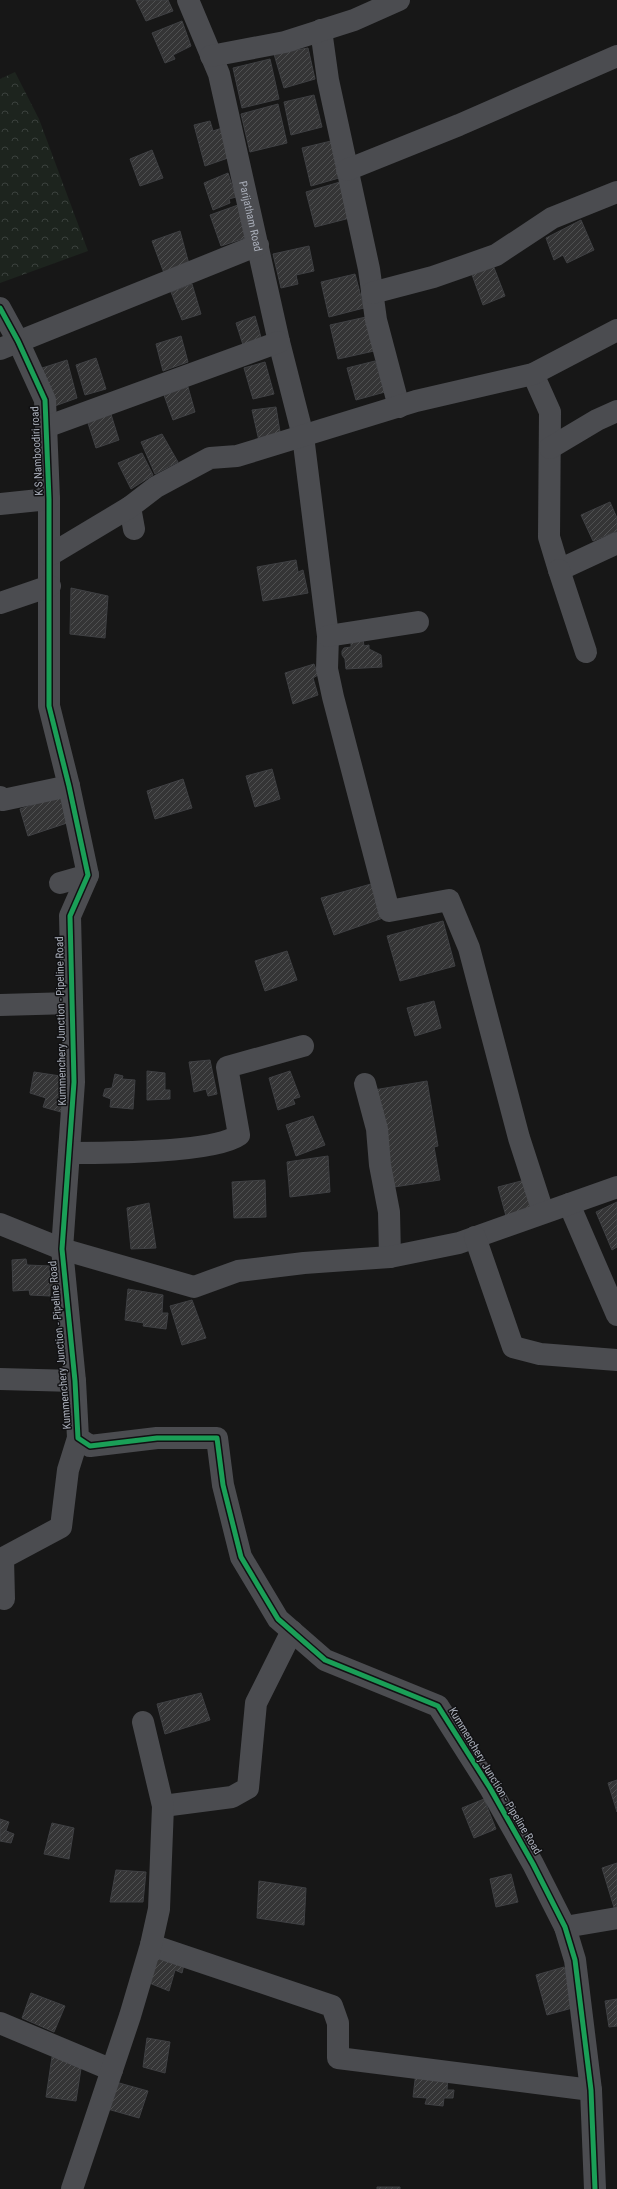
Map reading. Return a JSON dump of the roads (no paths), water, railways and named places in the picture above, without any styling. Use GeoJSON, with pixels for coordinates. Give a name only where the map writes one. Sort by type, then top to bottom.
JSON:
{"type":"FeatureCollection","features":[{"type":"Feature","properties":{"kind":"street","name":"Parijatham Road"},"geometry":{"type":"LineString","coordinates":[[188,0],[219,74],[279,342],[303,436],[328,636],[327,669],[389,911],[449,900],[469,948],[519,1138],[543,1212]]}},
{"type":"Feature","properties":{"kind":"street"},"geometry":{"type":"LineString","coordinates":[[211,56],[285,42],[354,20],[400,0]]}},
{"type":"Feature","properties":{"kind":"street"},"geometry":{"type":"LineString","coordinates":[[321,30],[328,80],[369,269],[376,320],[399,407]]}},
{"type":"Feature","properties":{"kind":"street"},"geometry":{"type":"LineString","coordinates":[[347,170],[459,125],[617,56]]}},
{"type":"Feature","properties":{"kind":"street"},"geometry":{"type":"LineString","coordinates":[[372,293],[433,277],[496,255],[552,218],[617,192]]}},
{"type":"Feature","properties":{"kind":"street"},"geometry":{"type":"LineString","coordinates":[[9,345],[258,245]]}},
{"type":"Feature","properties":{"kind":"street","name":"K S Namboodiri road"},"geometry":{"type":"LineString","coordinates":[[0,308],[9,345],[45,400],[50,499],[50,555]]}},
{"type":"Feature","properties":{"kind":"street"},"geometry":{"type":"LineString","coordinates":[[60,883],[88,875],[69,786],[49,706],[50,555],[130,507],[156,487],[210,458],[237,456],[399,407],[469,388],[533,374],[617,330]]}},
{"type":"Feature","properties":{"kind":"street"},"geometry":{"type":"LineString","coordinates":[[46,427],[279,342]]}},
{"type":"Feature","properties":{"kind":"street"},"geometry":{"type":"LineString","coordinates":[[533,374],[550,412],[549,537],[586,652]]}},
{"type":"Feature","properties":{"kind":"street"},"geometry":{"type":"LineString","coordinates":[[550,448],[597,420],[617,411]]}},
{"type":"Feature","properties":{"kind":"street"},"geometry":{"type":"LineString","coordinates":[[0,504],[50,499]]}},
{"type":"Feature","properties":{"kind":"street"},"geometry":{"type":"LineString","coordinates":[[130,507],[134,529]]}},
{"type":"Feature","properties":{"kind":"street"},"geometry":{"type":"LineString","coordinates":[[559,570],[617,543]]}},
{"type":"Feature","properties":{"kind":"street"},"geometry":{"type":"LineString","coordinates":[[0,603],[50,586]]}},
{"type":"Feature","properties":{"kind":"street"},"geometry":{"type":"LineString","coordinates":[[328,636],[418,622]]}},
{"type":"Feature","properties":{"kind":"street"},"geometry":{"type":"LineString","coordinates":[[0,798],[3,800],[69,786]]}},
{"type":"Feature","properties":{"kind":"street","name":"Kummenchery Junction - Pipeline Road"},"geometry":{"type":"LineString","coordinates":[[88,875],[70,916],[74,1082],[62,1249],[75,1381],[78,1438],[90,1446],[157,1438],[217,1438],[223,1486],[241,1557],[278,1619],[325,1660],[438,1706],[490,1788],[533,1864],[565,1927],[575,1960],[592,2090],[595,2189]]}},
{"type":"Feature","properties":{"kind":"street"},"geometry":{"type":"LineString","coordinates":[[0,1005],[72,1003]]}},
{"type":"Feature","properties":{"kind":"street"},"geometry":{"type":"LineString","coordinates":[[69,1154],[107,1153],[207,1146],[233,1140],[239,1135],[227,1067],[303,1046]]}},
{"type":"Feature","properties":{"kind":"street"},"geometry":{"type":"LineString","coordinates":[[365,1084],[377,1129],[380,1165],[389,1212],[390,1257]]}},
{"type":"Feature","properties":{"kind":"street"},"geometry":{"type":"LineString","coordinates":[[0,1224],[62,1249],[194,1287],[238,1271],[304,1263],[390,1257],[459,1243],[617,1187]]}},
{"type":"Feature","properties":{"kind":"street"},"geometry":{"type":"LineString","coordinates":[[569,1204],[617,1315]]}},
{"type":"Feature","properties":{"kind":"street"},"geometry":{"type":"LineString","coordinates":[[475,1237],[513,1347],[540,1354],[617,1360]]}},
{"type":"Feature","properties":{"kind":"street"},"geometry":{"type":"LineString","coordinates":[[0,1379],[75,1381]]}},
{"type":"Feature","properties":{"kind":"street"},"geometry":{"type":"LineString","coordinates":[[4,1599],[3,1558],[61,1527],[68,1470],[78,1438]]}},
{"type":"Feature","properties":{"kind":"street"},"geometry":{"type":"LineString","coordinates":[[163,1806],[232,1797],[248,1788],[256,1703],[292,1631]]}},
{"type":"Feature","properties":{"kind":"street"},"geometry":{"type":"LineString","coordinates":[[72,2189],[112,2070],[151,1946],[159,1909],[163,1806],[143,1722]]}},
{"type":"Feature","properties":{"kind":"street"},"geometry":{"type":"LineString","coordinates":[[565,1927],[617,1918]]}},
{"type":"Feature","properties":{"kind":"street"},"geometry":{"type":"LineString","coordinates":[[151,1946],[332,2006],[338,2023],[338,2058],[592,2090]]}},
{"type":"Feature","properties":{"kind":"street"},"geometry":{"type":"LineString","coordinates":[[0,2023],[112,2070]]}}]}
